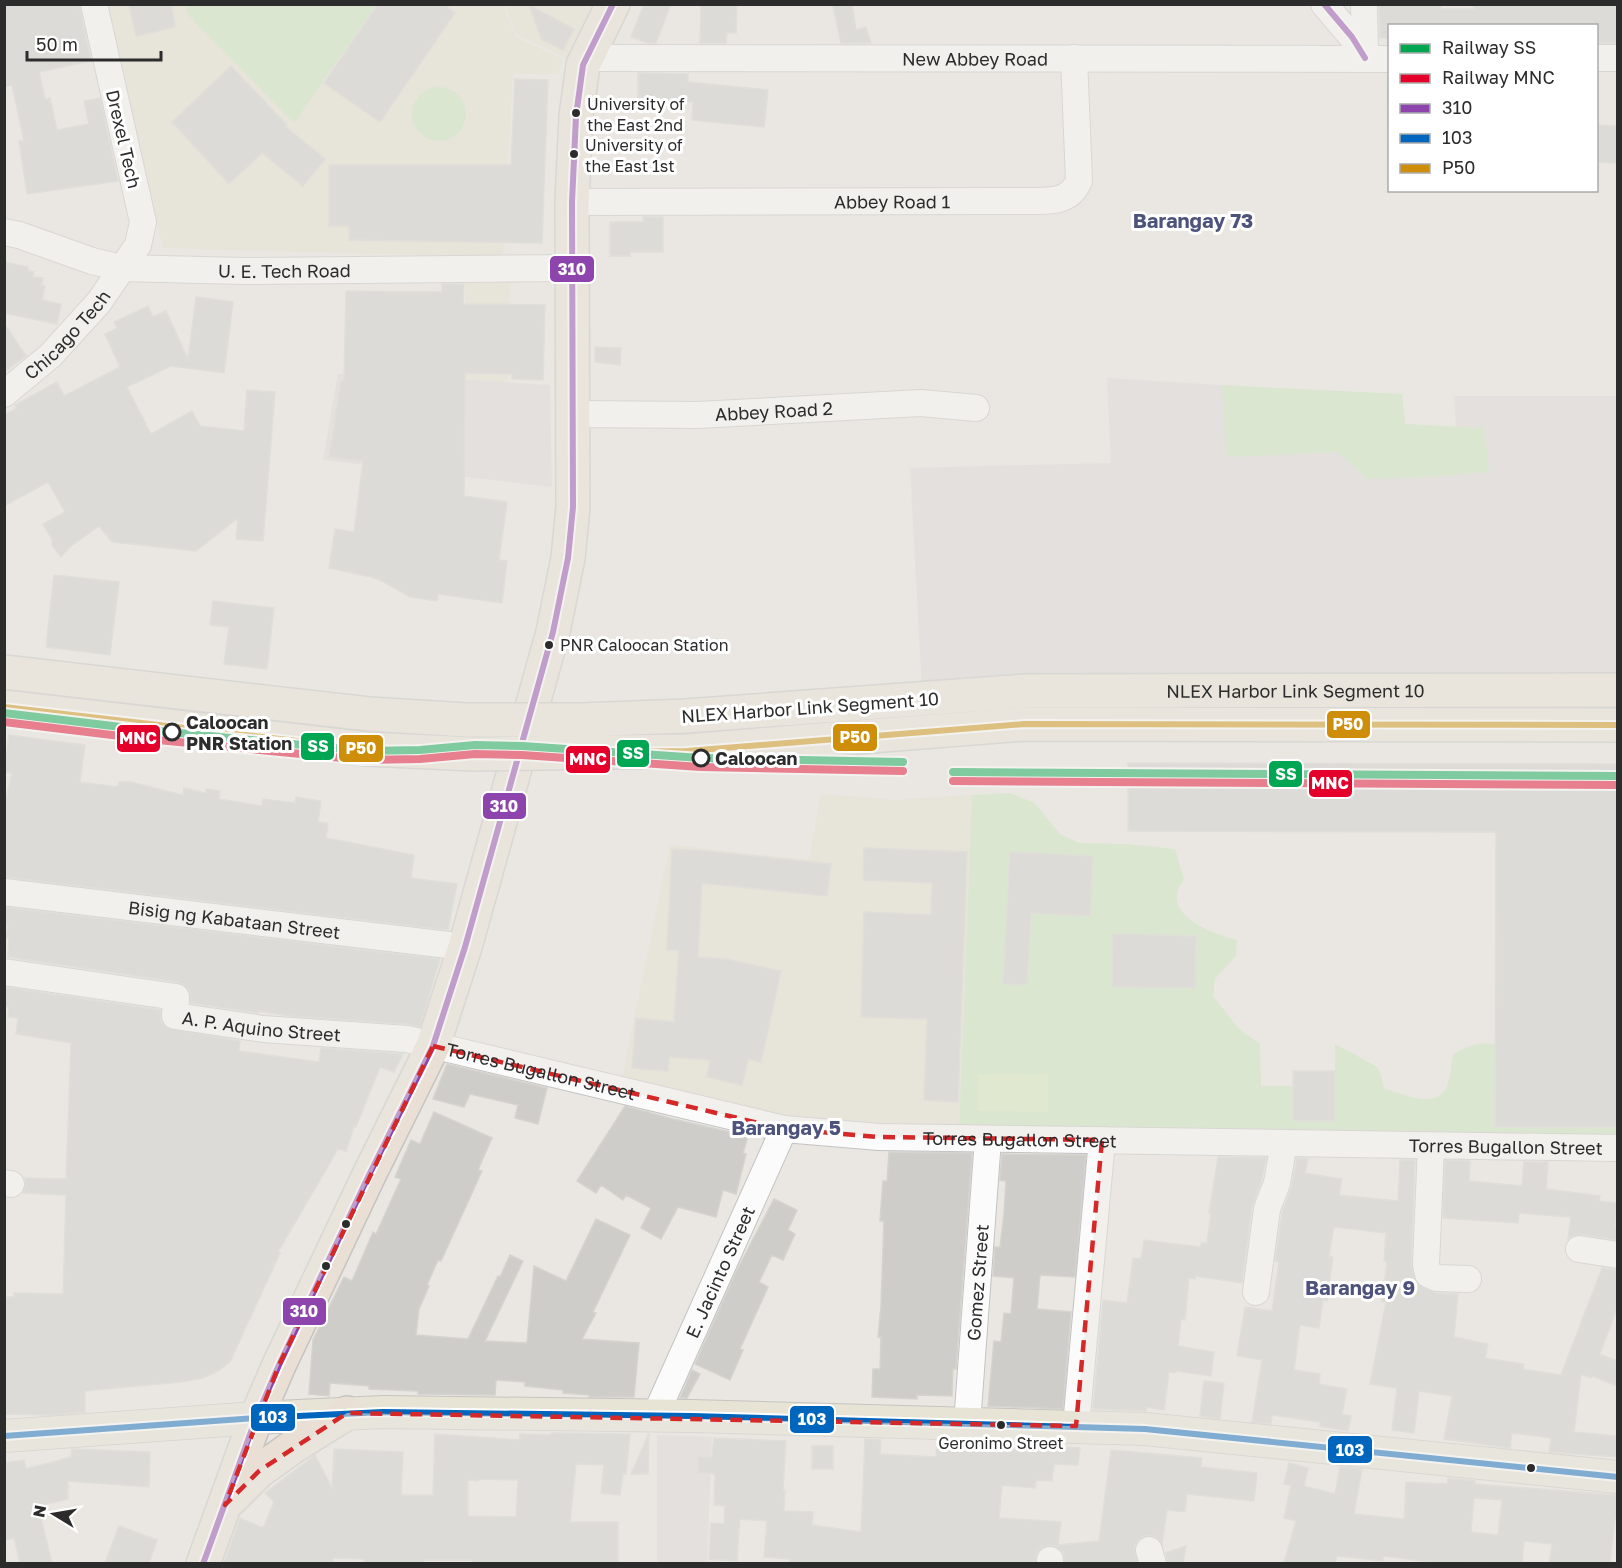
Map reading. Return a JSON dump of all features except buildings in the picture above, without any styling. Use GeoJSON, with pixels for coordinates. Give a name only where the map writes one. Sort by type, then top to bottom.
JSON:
{"type":"FeatureCollection","features":[{"type":"Feature","properties":{"kind":"highway"},"geometry":{"type":"LineString","coordinates":[[203,1563],[256,1418],[279,1365],[433,1046],[465,947],[556,621],[568,558],[573,507],[572,202],[579,82],[583,65],[613,4]]}},
{"type":"Feature","properties":{"kind":"highway","name":"NLEX Harbor Link Segment 10"},"geometry":{"type":"LineString","coordinates":[[4,672],[369,714],[467,720],[580,720],[686,716],[1026,691],[1617,690]]}},
{"type":"Feature","properties":{"kind":"highway","name":"NLEX Harbor Link Segment 10"},"geometry":{"type":"LineString","coordinates":[[4,707],[367,749],[473,754],[687,751],[1024,724],[1617,725]]}},
{"type":"Feature","properties":{"kind":"highway"},"geometry":{"type":"LineString","coordinates":[[225,1505],[259,1471],[347,1413]]}},
{"type":"Feature","properties":{"kind":"main road"},"geometry":{"type":"LineString","coordinates":[[4,1436],[347,1413],[655,1416],[1076,1426],[1145,1429],[1617,1478]]}},
{"type":"Feature","properties":{"kind":"street","name":"Drexel Tech"},"geometry":{"type":"LineString","coordinates":[[94,4],[143,222],[138,245],[121,268]]}},
{"type":"Feature","properties":{"kind":"street"},"geometry":{"type":"LineString","coordinates":[[1324,4],[1352,37],[1377,59]]}},
{"type":"Feature","properties":{"kind":"street"},"geometry":{"type":"LineString","coordinates":[[1364,4],[1377,59]]}},
{"type":"Feature","properties":{"kind":"street","name":"New Abbey Road"},"geometry":{"type":"LineString","coordinates":[[587,58],[1377,59]]}},
{"type":"Feature","properties":{"kind":"street","name":"Abbey Road 1"},"geometry":{"type":"LineString","coordinates":[[572,202],[1061,199],[1069,196],[1079,181],[1074,58]]}},
{"type":"Feature","properties":{"kind":"street"},"geometry":{"type":"LineString","coordinates":[[1598,58],[1617,58]]}},
{"type":"Feature","properties":{"kind":"street","name":"U. E. Tech Road"},"geometry":{"type":"LineString","coordinates":[[4,232],[19,235],[92,261],[121,268],[243,271],[572,268]]}},
{"type":"Feature","properties":{"kind":"street","name":"Chicago Tech"},"geometry":{"type":"LineString","coordinates":[[4,394],[51,355],[99,302],[121,268]]}},
{"type":"Feature","properties":{"kind":"street","name":"Abbey Road 2"},"geometry":{"type":"LineString","coordinates":[[572,414],[709,414],[921,403],[976,408]]}},
{"type":"Feature","properties":{"kind":"street","name":"Bisig ng Kabataan Street"},"geometry":{"type":"LineString","coordinates":[[4,892],[465,947]]}},
{"type":"Feature","properties":{"kind":"street","name":"A. P. Aquino Street"},"geometry":{"type":"LineString","coordinates":[[4,972],[176,997],[175,1016],[263,1029],[395,1037],[433,1046]]}},
{"type":"Feature","properties":{"kind":"street","name":"Torres Bugallon Street"},"geometry":{"type":"LineString","coordinates":[[433,1046],[784,1129],[879,1137],[1617,1148]]}},
{"type":"Feature","properties":{"kind":"street","name":"E. Jacinto Street"},"geometry":{"type":"LineString","coordinates":[[655,1416],[784,1129]]}},
{"type":"Feature","properties":{"kind":"street","name":"Gomez Street"},"geometry":{"type":"LineString","coordinates":[[967,1424],[988,1139]]}},
{"type":"Feature","properties":{"kind":"street"},"geometry":{"type":"LineString","coordinates":[[1076,1426],[1102,1140]]}},
{"type":"Feature","properties":{"kind":"street"},"geometry":{"type":"LineString","coordinates":[[1256,1292],[1267,1209],[1277,1183],[1284,1143]]}},
{"type":"Feature","properties":{"kind":"street"},"geometry":{"type":"LineString","coordinates":[[1431,1146],[1426,1264],[1428,1274],[1437,1278],[1468,1279]]}},
{"type":"Feature","properties":{"kind":"street"},"geometry":{"type":"LineString","coordinates":[[1579,1249],[1617,1255]]}},
{"type":"Feature","properties":{"kind":"highlighted area"},"geometry":{"type":"Polygon","coordinates":[[[433,1046],[784,1129],[879,1137],[1102,1140],[1076,1426],[347,1413],[259,1471],[225,1505],[279,1365],[433,1046]]]}},
{"type":"Feature","properties":{"kind":"shaded area"},"geometry":{"type":"Polygon","coordinates":[[[107,5],[503,5],[516,37],[563,59],[558,74],[513,74],[503,257],[163,248],[107,5]]]}},
{"type":"Feature","properties":{"kind":"shaded area"},"geometry":{"type":"Polygon","coordinates":[[[505,5],[596,5],[568,59],[517,35],[505,5]]]}},
{"type":"Feature","properties":{"kind":"shaded area"},"geometry":{"type":"Polygon","coordinates":[[[466,279],[510,280],[508,382],[463,379],[466,279]]]}},
{"type":"Feature","properties":{"kind":"shaded area"},"geometry":{"type":"Polygon","coordinates":[[[338,374],[550,385],[552,487],[323,460],[338,374]]]}},
{"type":"Feature","properties":{"kind":"shaded area"},"geometry":{"type":"Polygon","coordinates":[[[1107,378],[1331,392],[1402,394],[1405,424],[1456,428],[1454,396],[1617,396],[1617,683],[922,690],[910,468],[1111,463],[1107,378]]]}},
{"type":"Feature","properties":{"kind":"shaded area"},"geometry":{"type":"Polygon","coordinates":[[[821,794],[896,800],[972,795],[959,1130],[831,1127],[621,1082],[670,845],[809,860],[821,794]]]}},
{"type":"Feature","properties":{"kind":"shaded area"},"geometry":{"type":"Polygon","coordinates":[[[657,1435],[712,1437],[707,1563],[657,1564],[657,1435]]]}},
{"type":"Feature","properties":{"kind":"green space"},"geometry":{"type":"Polygon","coordinates":[[[185,4],[376,5],[294,123],[188,15],[185,4]]]}},
{"type":"Feature","properties":{"kind":"green space"},"geometry":{"type":"Polygon","coordinates":[[[434,87],[444,87],[454,91],[462,99],[466,114],[462,129],[454,137],[444,141],[434,141],[424,137],[416,129],[412,119],[412,109],[416,99],[424,91],[434,87]]]}},
{"type":"Feature","properties":{"kind":"green space"},"geometry":{"type":"Polygon","coordinates":[[[1222,385],[1402,394],[1405,424],[1484,428],[1489,472],[1367,479],[1337,452],[1226,457],[1222,385]]]}},
{"type":"Feature","properties":{"kind":"green space"},"geometry":{"type":"Polygon","coordinates":[[[1010,793],[1035,803],[1060,834],[1079,843],[1127,844],[1175,849],[1184,879],[1177,896],[1178,905],[1183,913],[1200,926],[1237,940],[1236,956],[1215,979],[1213,996],[1239,1029],[1260,1044],[1261,1086],[1293,1086],[1294,1121],[1335,1121],[1335,1044],[1376,1066],[1384,1088],[1410,1097],[1429,1099],[1443,1092],[1448,1083],[1453,1054],[1473,1045],[1495,1044],[1495,1127],[1617,1127],[1618,1145],[959,1130],[972,795],[1010,793]]]}},
{"type":"Feature","properties":{"kind":"green space"},"geometry":{"type":"Polygon","coordinates":[[[978,1074],[1048,1075],[1048,1112],[978,1111],[978,1074]]]}},
{"type":"Feature","properties":{"kind":"rail line","name":"SS"},"geometry":{"type":"LineString","coordinates":[[4,713],[138,729],[364,751],[420,750],[475,745],[701,758],[903,762]]}},
{"type":"Feature","properties":{"kind":"rail line","name":"MNC"},"geometry":{"type":"LineString","coordinates":[[4,722],[137,738],[363,760],[420,759],[475,754],[701,767],[903,771]]}},
{"type":"Feature","properties":{"kind":"rail line","name":"SS"},"geometry":{"type":"LineString","coordinates":[[953,772],[1618,776]]}},
{"type":"Feature","properties":{"kind":"rail line","name":"MNC"},"geometry":{"type":"LineString","coordinates":[[953,781],[1618,785]]}},
{"type":"Feature","properties":{"kind":"transit line","name":"310"},"geometry":{"type":"LineString","coordinates":[[203,1564],[256,1418],[279,1365],[433,1046],[465,947],[553,632],[568,558],[573,507],[572,202],[576,116],[583,65],[613,4]]}},
{"type":"Feature","properties":{"kind":"transit line","name":"310"},"geometry":{"type":"LineString","coordinates":[[1324,4],[1352,37],[1365,58]]}},
{"type":"Feature","properties":{"kind":"transit line","name":"P50"},"geometry":{"type":"LineString","coordinates":[[4,707],[367,749],[473,754],[687,751],[1024,724],[1618,725]]}},
{"type":"Feature","properties":{"kind":"transit line","name":"103"},"geometry":{"type":"LineString","coordinates":[[4,1436],[256,1418],[383,1412],[692,1416],[1145,1429],[1618,1477]]}},
{"type":"Feature","properties":{"kind":"place","name":"University of the East 2nd"},"geometry":{"type":"Point","coordinates":[576,113]}},
{"type":"Feature","properties":{"kind":"place","name":"University of the East 1st"},"geometry":{"type":"Point","coordinates":[574,154]}},
{"type":"Feature","properties":{"kind":"place","name":"PNR Caloocan Station"},"geometry":{"type":"Point","coordinates":[549,645]}},
{"type":"Feature","properties":{"kind":"place","name":"Caloocan PNR Station"},"geometry":{"type":"Point","coordinates":[172,732]}},
{"type":"Feature","properties":{"kind":"place","name":"Caloocan"},"geometry":{"type":"Point","coordinates":[701,758]}},
{"type":"Feature","properties":{"kind":"place","name":"Geronimo Street"},"geometry":{"type":"Point","coordinates":[1001,1425]}},
{"type":"Feature","properties":{"kind":"district","name":"Barangay 73"},"geometry":{"type":"Point","coordinates":[1193,220]}},
{"type":"Feature","properties":{"kind":"district","name":"Barangay 5"},"geometry":{"type":"Point","coordinates":[786,1127]}},
{"type":"Feature","properties":{"kind":"district","name":"Barangay 9"},"geometry":{"type":"Point","coordinates":[1360,1287]}}]}
